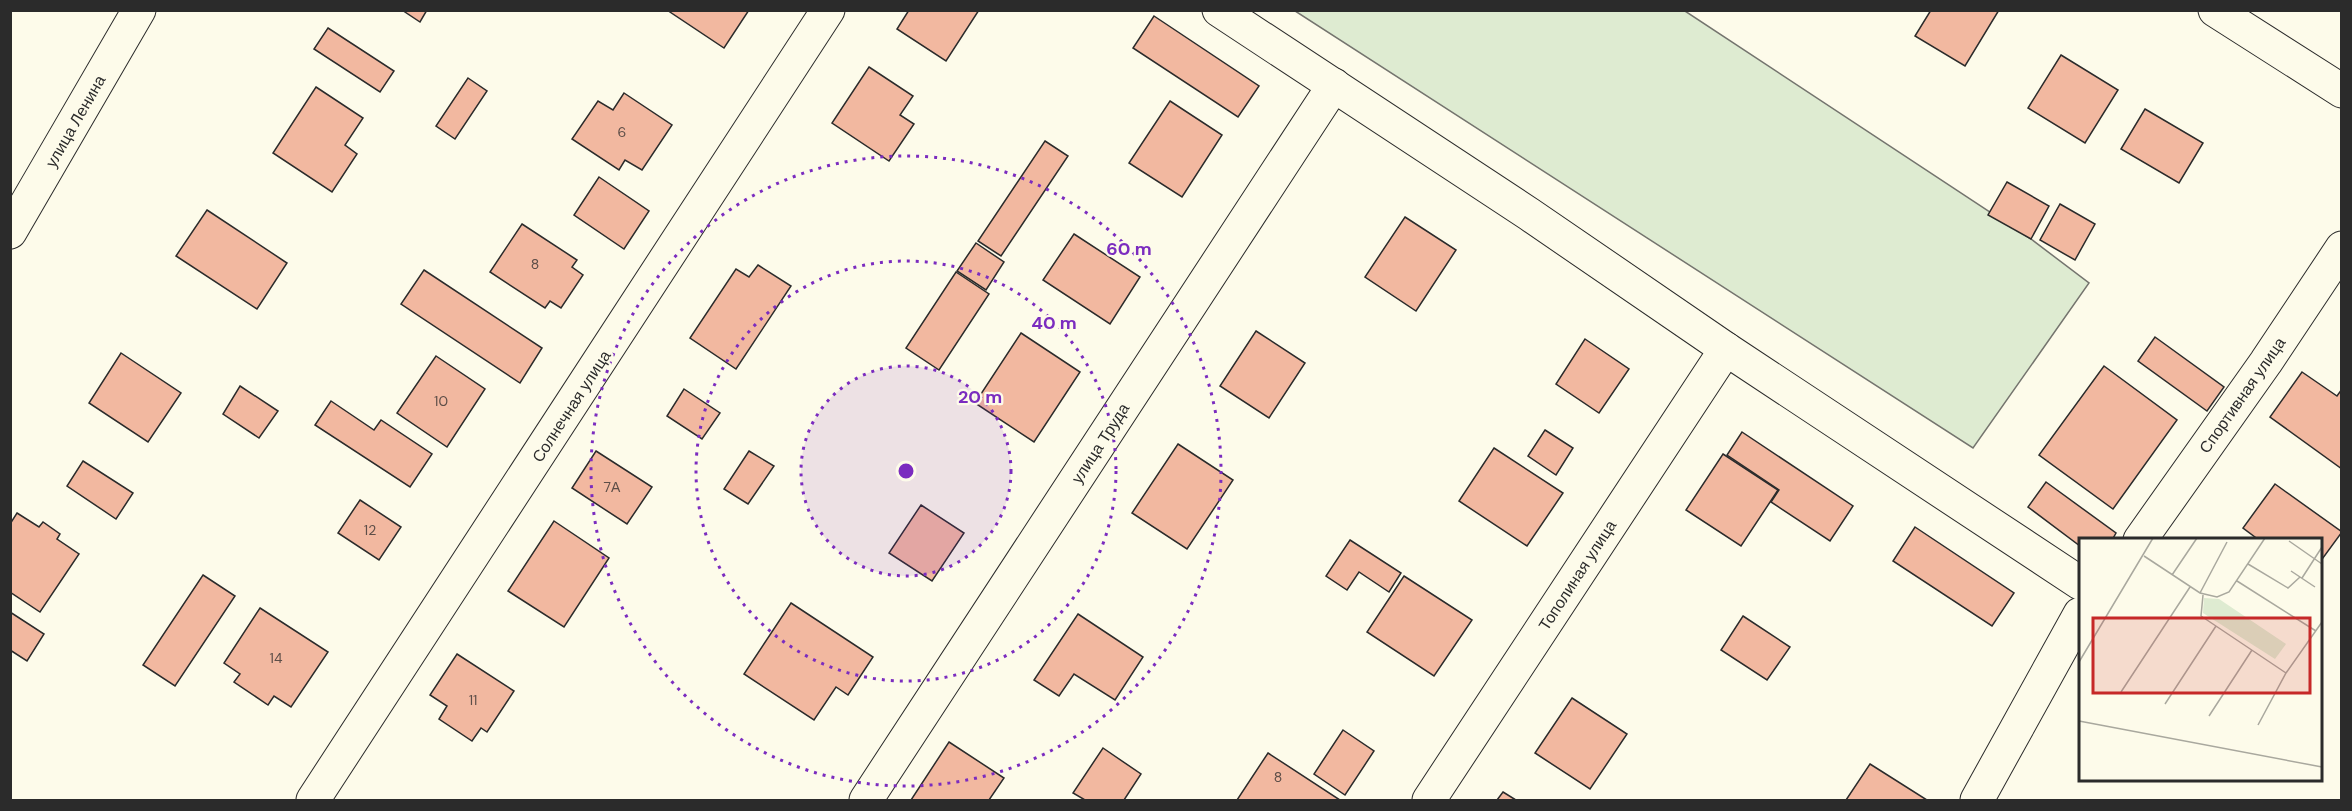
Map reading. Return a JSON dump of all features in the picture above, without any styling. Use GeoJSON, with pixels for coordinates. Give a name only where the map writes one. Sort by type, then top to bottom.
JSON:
{"type":"FeatureCollection","features":[{"type":"Feature","properties":{"kind":"street","name":"улица Ленина"},"geometry":{"type":"LineString","coordinates":[[10,232],[139,10]]}},
{"type":"Feature","properties":{"kind":"street","name":"Солнечная улица"},"geometry":{"type":"LineString","coordinates":[[313,801],[828,10]]}},
{"type":"Feature","properties":{"kind":"street"},"geometry":{"type":"LineString","coordinates":[[1219,10],[1529,214],[1726,349],[2079,582]]}},
{"type":"Feature","properties":{"kind":"street"},"geometry":{"type":"LineString","coordinates":[[2215,10],[2342,91]]}},
{"type":"Feature","properties":{"kind":"street","name":"улица Труда"},"geometry":{"type":"LineString","coordinates":[[866,801],[1334,85]]}},
{"type":"Feature","properties":{"kind":"street","name":"Спортивная улица"},"geometry":{"type":"LineString","coordinates":[[2141,538],[2266,362],[2342,248]]}},
{"type":"Feature","properties":{"kind":"street","name":"Тополиная улица"},"geometry":{"type":"LineString","coordinates":[[1429,801],[1726,349]]}},
{"type":"Feature","properties":{"kind":"street"},"geometry":{"type":"LineString","coordinates":[[1977,801],[2079,616]]}},
{"type":"Feature","properties":{"kind":"green space"},"geometry":{"type":"Polygon","coordinates":[[[1295,11],[1685,11],[2031,239],[2089,283],[1973,448],[1295,11]]]}},
{"type":"Feature","properties":{"kind":"building"},"geometry":{"type":"Polygon","coordinates":[[[402,10],[427,10],[420,22],[402,10]]]}},
{"type":"Feature","properties":{"kind":"building"},"geometry":{"type":"Polygon","coordinates":[[[667,10],[749,10],[724,48],[667,10]]]}},
{"type":"Feature","properties":{"kind":"building"},"geometry":{"type":"Polygon","coordinates":[[[909,10],[979,10],[946,61],[897,29],[909,10]]]}},
{"type":"Feature","properties":{"kind":"building"},"geometry":{"type":"Polygon","coordinates":[[[1931,10],[1999,10],[1965,66],[1915,36],[1931,10]]]}},
{"type":"Feature","properties":{"kind":"building"},"geometry":{"type":"Polygon","coordinates":[[[1154,16],[1259,86],[1238,117],[1133,48],[1154,16]]]}},
{"type":"Feature","properties":{"kind":"building"},"geometry":{"type":"Polygon","coordinates":[[[328,28],[394,71],[380,92],[314,49],[328,28]]]}},
{"type":"Feature","properties":{"kind":"building"},"geometry":{"type":"Polygon","coordinates":[[[2061,55],[2118,90],[2085,143],[2028,108],[2061,55]]]}},
{"type":"Feature","properties":{"kind":"building"},"geometry":{"type":"Polygon","coordinates":[[[869,67],[913,96],[900,115],[914,124],[889,161],[832,123],[869,67]]]}},
{"type":"Feature","properties":{"kind":"building"},"geometry":{"type":"Polygon","coordinates":[[[468,78],[487,91],[455,139],[436,126],[468,78]]]}},
{"type":"Feature","properties":{"kind":"building"},"geometry":{"type":"Polygon","coordinates":[[[316,87],[363,118],[345,145],[357,154],[332,192],[273,153],[316,87]]]}},
{"type":"Feature","properties":{"kind":"building"},"geometry":{"type":"Polygon","coordinates":[[[624,93],[672,125],[642,170],[625,160],[619,170],[572,139],[598,101],[613,110],[624,93]]]}},
{"type":"Feature","properties":{"kind":"building"},"geometry":{"type":"Polygon","coordinates":[[[1170,101],[1222,135],[1182,197],[1129,163],[1170,101]]]}},
{"type":"Feature","properties":{"kind":"building"},"geometry":{"type":"Polygon","coordinates":[[[2145,109],[2203,143],[2179,183],[2121,149],[2145,109]]]}},
{"type":"Feature","properties":{"kind":"building"},"geometry":{"type":"Polygon","coordinates":[[[1045,141],[1068,156],[1001,256],[978,241],[1045,141]]]}},
{"type":"Feature","properties":{"kind":"building"},"geometry":{"type":"Polygon","coordinates":[[[599,177],[649,211],[624,249],[574,215],[599,177]]]}},
{"type":"Feature","properties":{"kind":"building"},"geometry":{"type":"Polygon","coordinates":[[[2007,182],[2049,206],[2031,239],[1988,215],[2007,182]]]}},
{"type":"Feature","properties":{"kind":"building"},"geometry":{"type":"Polygon","coordinates":[[[2060,204],[2095,224],[2075,260],[2040,240],[2060,204]]]}},
{"type":"Feature","properties":{"kind":"building"},"geometry":{"type":"Polygon","coordinates":[[[207,210],[287,263],[257,309],[176,256],[207,210]]]}},
{"type":"Feature","properties":{"kind":"building"},"geometry":{"type":"Polygon","coordinates":[[[1405,217],[1456,250],[1416,311],[1365,277],[1405,217]]]}},
{"type":"Feature","properties":{"kind":"building"},"geometry":{"type":"Polygon","coordinates":[[[522,224],[577,260],[572,267],[583,275],[561,308],[550,301],[545,308],[490,272],[522,224]]]}},
{"type":"Feature","properties":{"kind":"building"},"geometry":{"type":"Polygon","coordinates":[[[1074,234],[1140,277],[1110,324],[1043,280],[1074,234]]]}},
{"type":"Feature","properties":{"kind":"building"},"geometry":{"type":"Polygon","coordinates":[[[976,243],[1004,262],[986,290],[957,271],[976,243]]]}},
{"type":"Feature","properties":{"kind":"building"},"geometry":{"type":"Polygon","coordinates":[[[758,265],[791,286],[736,369],[690,338],[736,269],[749,277],[758,265]]]}},
{"type":"Feature","properties":{"kind":"building"},"geometry":{"type":"Polygon","coordinates":[[[424,270],[542,348],[520,383],[401,304],[424,270]]]}},
{"type":"Feature","properties":{"kind":"building"},"geometry":{"type":"Polygon","coordinates":[[[956,272],[989,294],[939,370],[906,348],[956,272]]]}},
{"type":"Feature","properties":{"kind":"building"},"geometry":{"type":"Polygon","coordinates":[[[1256,331],[1305,363],[1269,418],[1220,386],[1256,331]]]}},
{"type":"Feature","properties":{"kind":"building"},"geometry":{"type":"Polygon","coordinates":[[[1021,333],[1080,372],[1034,442],[975,403],[1021,333]]]}},
{"type":"Feature","properties":{"kind":"building"},"geometry":{"type":"Polygon","coordinates":[[[2155,337],[2224,387],[2207,411],[2138,361],[2155,337]]]}},
{"type":"Feature","properties":{"kind":"building"},"geometry":{"type":"Polygon","coordinates":[[[1585,339],[1629,369],[1599,413],[1556,384],[1585,339]]]}},
{"type":"Feature","properties":{"kind":"building"},"geometry":{"type":"Polygon","coordinates":[[[121,353],[181,393],[148,442],[89,403],[121,353]]]}},
{"type":"Feature","properties":{"kind":"building"},"geometry":{"type":"Polygon","coordinates":[[[436,356],[485,389],[447,447],[397,413],[436,356]]]}},
{"type":"Feature","properties":{"kind":"building"},"geometry":{"type":"Polygon","coordinates":[[[2104,366],[2177,420],[2113,509],[2039,455],[2104,366]]]}},
{"type":"Feature","properties":{"kind":"building"},"geometry":{"type":"Polygon","coordinates":[[[2302,372],[2337,396],[2342,389],[2342,469],[2270,417],[2302,372]]]}},
{"type":"Feature","properties":{"kind":"building"},"geometry":{"type":"Polygon","coordinates":[[[240,386],[278,411],[259,438],[223,414],[240,386]]]}},
{"type":"Feature","properties":{"kind":"building"},"geometry":{"type":"Polygon","coordinates":[[[684,389],[720,413],[702,439],[667,416],[684,389]]]}},
{"type":"Feature","properties":{"kind":"building"},"geometry":{"type":"Polygon","coordinates":[[[331,401],[374,430],[381,420],[432,454],[410,487],[315,425],[331,401]]]}},
{"type":"Feature","properties":{"kind":"building"},"geometry":{"type":"Polygon","coordinates":[[[1545,430],[1573,448],[1556,475],[1528,456],[1545,430]]]}},
{"type":"Feature","properties":{"kind":"building"},"geometry":{"type":"Polygon","coordinates":[[[1742,432],[1853,506],[1830,541],[1771,502],[1779,490],[1727,455],[1742,432]]]}},
{"type":"Feature","properties":{"kind":"building"},"geometry":{"type":"Polygon","coordinates":[[[1178,444],[1233,480],[1187,549],[1132,513],[1178,444]]]}},
{"type":"Feature","properties":{"kind":"building"},"geometry":{"type":"Polygon","coordinates":[[[1494,448],[1563,493],[1527,546],[1459,501],[1494,448]]]}},
{"type":"Feature","properties":{"kind":"building"},"geometry":{"type":"Polygon","coordinates":[[[596,451],[652,487],[627,524],[572,488],[596,451]]]}},
{"type":"Feature","properties":{"kind":"building"},"geometry":{"type":"Polygon","coordinates":[[[749,451],[774,466],[748,504],[724,489],[749,451]]]}},
{"type":"Feature","properties":{"kind":"building"},"geometry":{"type":"Polygon","coordinates":[[[1723,454],[1778,490],[1741,546],[1686,510],[1723,454]]]}},
{"type":"Feature","properties":{"kind":"building"},"geometry":{"type":"Polygon","coordinates":[[[83,461],[133,493],[116,519],[67,486],[83,461]]]}},
{"type":"Feature","properties":{"kind":"building"},"geometry":{"type":"Polygon","coordinates":[[[2046,482],[2116,533],[2113,538],[2079,538],[2079,545],[2028,507],[2046,482]]]}},
{"type":"Feature","properties":{"kind":"building"},"geometry":{"type":"Polygon","coordinates":[[[2275,484],[2342,532],[2322,559],[2322,538],[2256,538],[2243,528],[2275,484]]]}},
{"type":"Feature","properties":{"kind":"building"},"geometry":{"type":"Polygon","coordinates":[[[360,500],[401,527],[379,560],[338,533],[360,500]]]}},
{"type":"Feature","properties":{"kind":"building"},"geometry":{"type":"Polygon","coordinates":[[[921,505],[964,533],[932,581],[889,553],[921,505]]]}},
{"type":"Feature","properties":{"kind":"building"},"geometry":{"type":"Polygon","coordinates":[[[17,513],[39,527],[43,522],[60,534],[57,539],[79,554],[40,612],[10,592],[10,524],[17,513]]]}},
{"type":"Feature","properties":{"kind":"building"},"geometry":{"type":"Polygon","coordinates":[[[554,521],[609,558],[564,627],[508,591],[554,521]]]}},
{"type":"Feature","properties":{"kind":"building"},"geometry":{"type":"Polygon","coordinates":[[[1915,527],[2014,593],[1992,626],[1893,561],[1915,527]]]}},
{"type":"Feature","properties":{"kind":"building"},"geometry":{"type":"Polygon","coordinates":[[[1350,540],[1401,573],[1389,592],[1359,572],[1347,590],[1326,576],[1350,540]]]}},
{"type":"Feature","properties":{"kind":"building"},"geometry":{"type":"Polygon","coordinates":[[[203,575],[235,596],[175,686],[143,665],[203,575]]]}},
{"type":"Feature","properties":{"kind":"building"},"geometry":{"type":"Polygon","coordinates":[[[1404,576],[1472,620],[1434,676],[1367,632],[1404,576]]]}},
{"type":"Feature","properties":{"kind":"building"},"geometry":{"type":"Polygon","coordinates":[[[791,603],[873,657],[848,695],[836,687],[814,720],[744,674],[791,603]]]}},
{"type":"Feature","properties":{"kind":"building"},"geometry":{"type":"Polygon","coordinates":[[[260,608],[328,652],[291,707],[274,696],[268,705],[234,682],[240,674],[224,663],[260,608]]]}},
{"type":"Feature","properties":{"kind":"building"},"geometry":{"type":"Polygon","coordinates":[[[10,612],[44,634],[27,661],[10,650],[10,612]]]}},
{"type":"Feature","properties":{"kind":"building"},"geometry":{"type":"Polygon","coordinates":[[[1078,614],[1143,657],[1115,700],[1074,674],[1059,696],[1034,680],[1078,614]]]}},
{"type":"Feature","properties":{"kind":"building"},"geometry":{"type":"Polygon","coordinates":[[[1743,616],[1790,647],[1767,680],[1721,650],[1743,616]]]}},
{"type":"Feature","properties":{"kind":"building"},"geometry":{"type":"Polygon","coordinates":[[[457,654],[514,691],[487,732],[481,728],[472,741],[439,719],[447,706],[430,695],[457,654]]]}},
{"type":"Feature","properties":{"kind":"building"},"geometry":{"type":"Polygon","coordinates":[[[1572,698],[1627,734],[1590,789],[1535,753],[1572,698]]]}},
{"type":"Feature","properties":{"kind":"building"},"geometry":{"type":"Polygon","coordinates":[[[1343,730],[1374,751],[1345,795],[1314,774],[1343,730]]]}},
{"type":"Feature","properties":{"kind":"building"},"geometry":{"type":"Polygon","coordinates":[[[949,742],[1004,778],[989,800],[911,800],[949,742]]]}},
{"type":"Feature","properties":{"kind":"building"},"geometry":{"type":"Polygon","coordinates":[[[1103,748],[1141,774],[1124,800],[1085,800],[1073,793],[1103,748]]]}},
{"type":"Feature","properties":{"kind":"building"},"geometry":{"type":"Polygon","coordinates":[[[1268,753],[1340,800],[1237,800],[1268,753]]]}},
{"type":"Feature","properties":{"kind":"building"},"geometry":{"type":"Polygon","coordinates":[[[1870,764],[1927,800],[1846,800],[1870,764]]]}},
{"type":"Feature","properties":{"kind":"building"},"geometry":{"type":"Polygon","coordinates":[[[1503,792],[1516,800],[1497,800],[1503,792]]]}}]}
